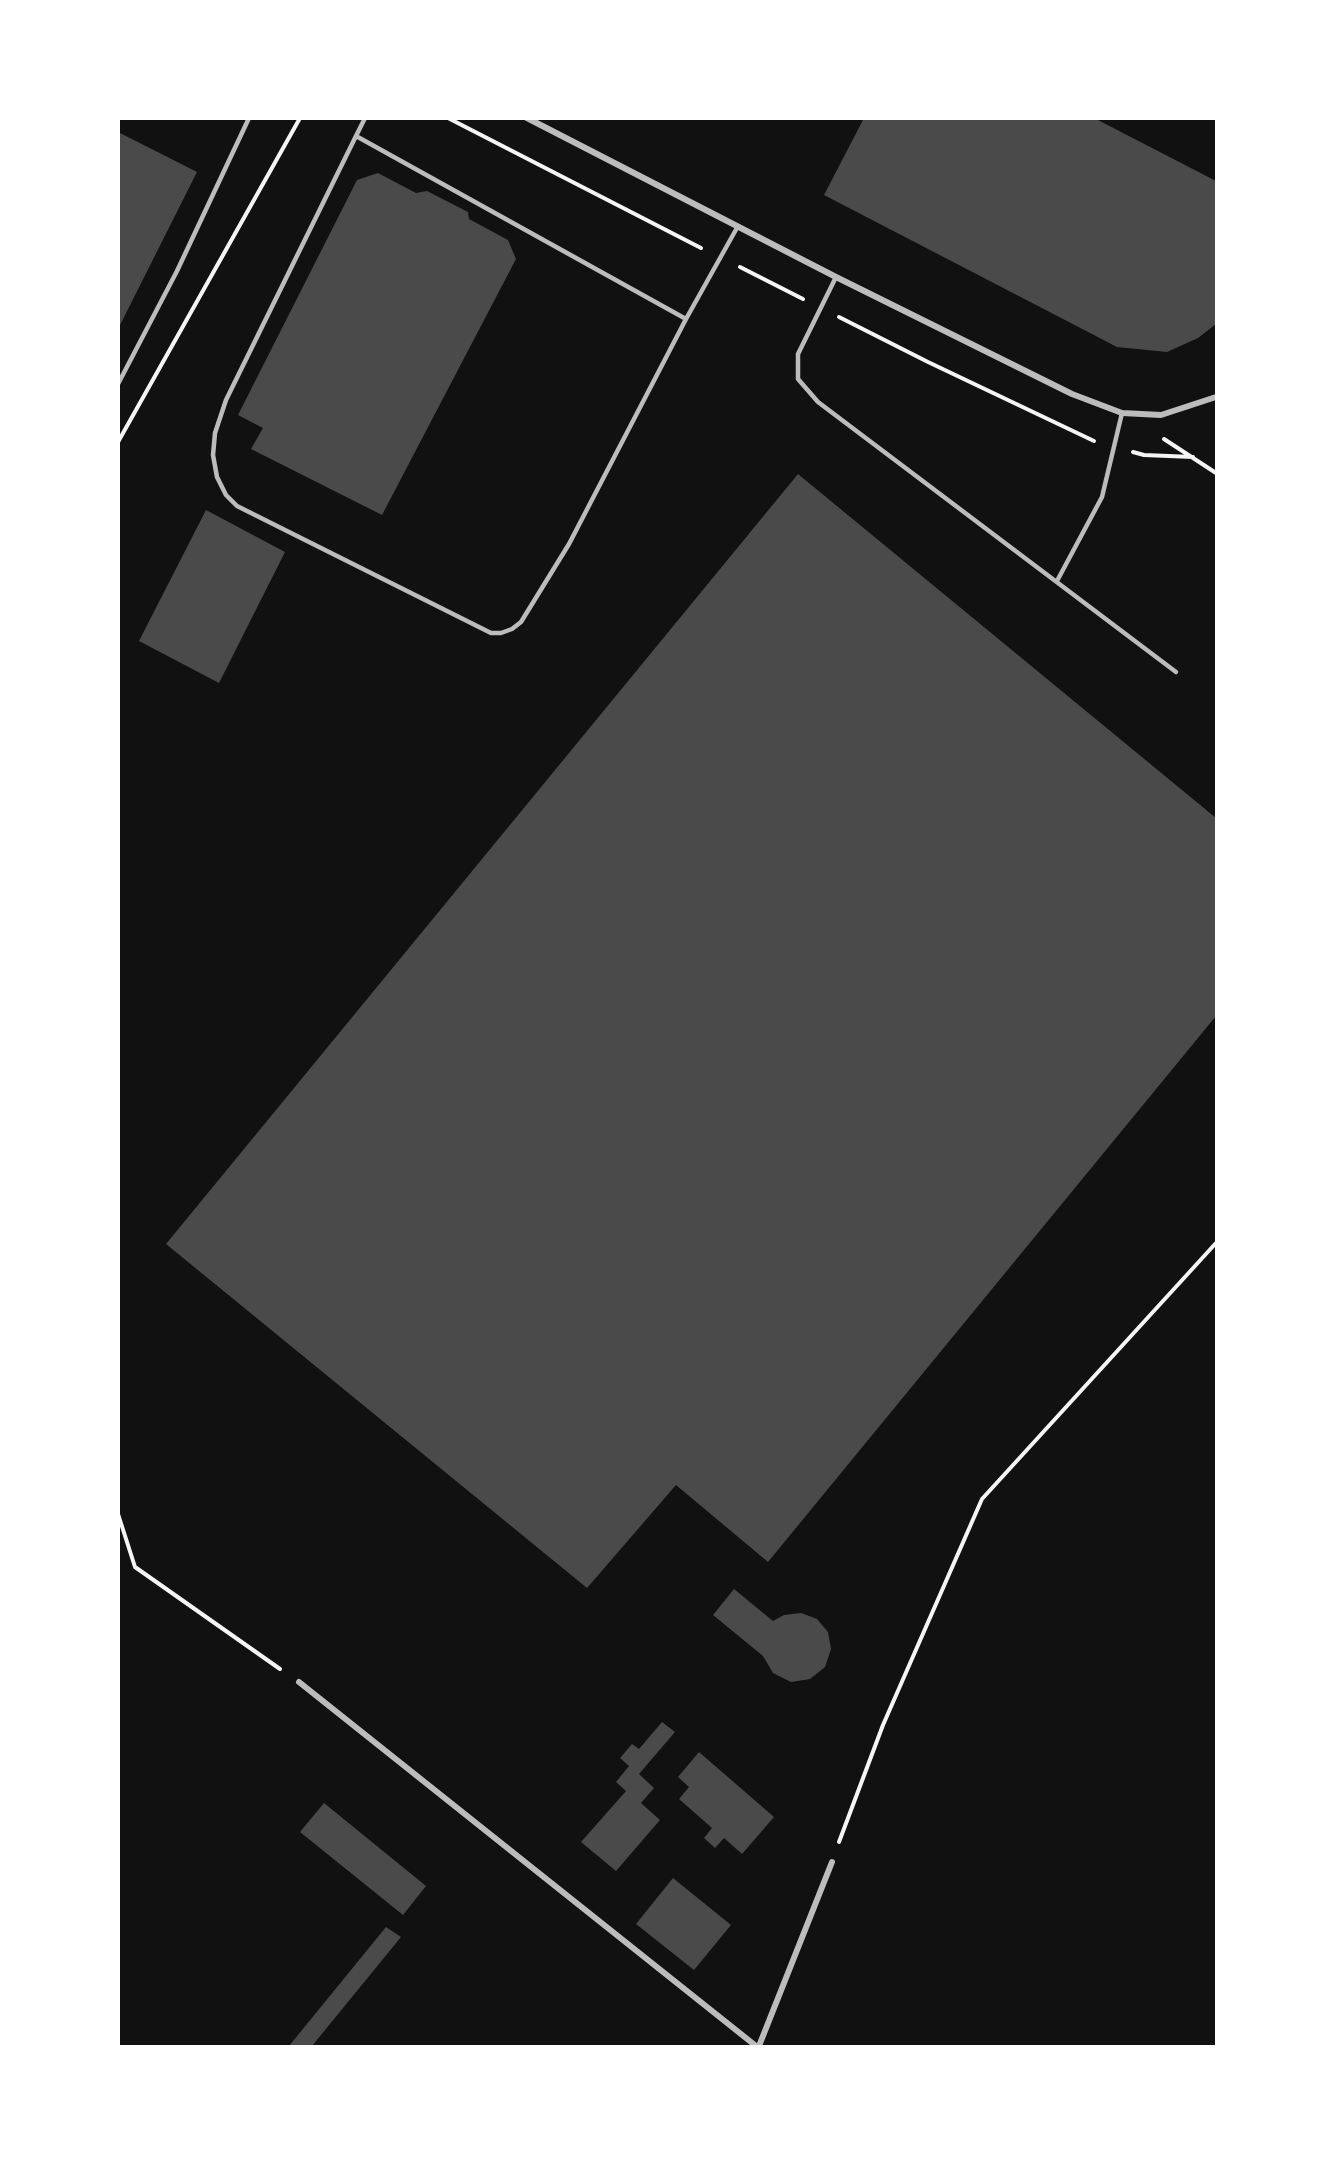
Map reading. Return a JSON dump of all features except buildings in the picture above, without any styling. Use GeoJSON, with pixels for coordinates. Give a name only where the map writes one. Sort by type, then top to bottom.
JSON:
{"type":"FeatureCollection","features":[{"type":"Feature","properties":{"kind":"street"},"geometry":{"type":"LineString","coordinates":[[527,118],[836,277],[1072,394],[1122,413],[1161,416],[1216,398]]}},
{"type":"Feature","properties":{"kind":"street"},"geometry":{"type":"LineString","coordinates":[[299,1682],[757,2046],[832,1863]]}},
{"type":"Feature","properties":{"kind":"lane"},"geometry":{"type":"LineString","coordinates":[[118,384],[177,271],[249,118]]}},
{"type":"Feature","properties":{"kind":"lane"},"geometry":{"type":"LineString","coordinates":[[365,118],[226,400],[215,433],[213,455],[217,477],[226,495],[237,506],[491,633],[501,633],[512,629],[521,622],[569,544],[686,319],[738,226]]}},
{"type":"Feature","properties":{"kind":"lane"},"geometry":{"type":"LineString","coordinates":[[356,136],[686,319]]}},
{"type":"Feature","properties":{"kind":"lane"},"geometry":{"type":"LineString","coordinates":[[836,277],[798,354],[798,379],[818,402],[1176,672]]}},
{"type":"Feature","properties":{"kind":"lane"},"geometry":{"type":"LineString","coordinates":[[1057,581],[1102,497],[1122,413]]}},
{"type":"Feature","properties":{"kind":"path"},"geometry":{"type":"LineString","coordinates":[[118,442],[300,118]]}},
{"type":"Feature","properties":{"kind":"path"},"geometry":{"type":"LineString","coordinates":[[1163,438],[1216,473]]}},
{"type":"Feature","properties":{"kind":"path"},"geometry":{"type":"LineString","coordinates":[[832,1863],[883,1725],[982,1499],[1216,1242]]}},
{"type":"Feature","properties":{"kind":"path"},"geometry":{"type":"LineString","coordinates":[[118,1514],[135,1567],[299,1682]]}}]}
